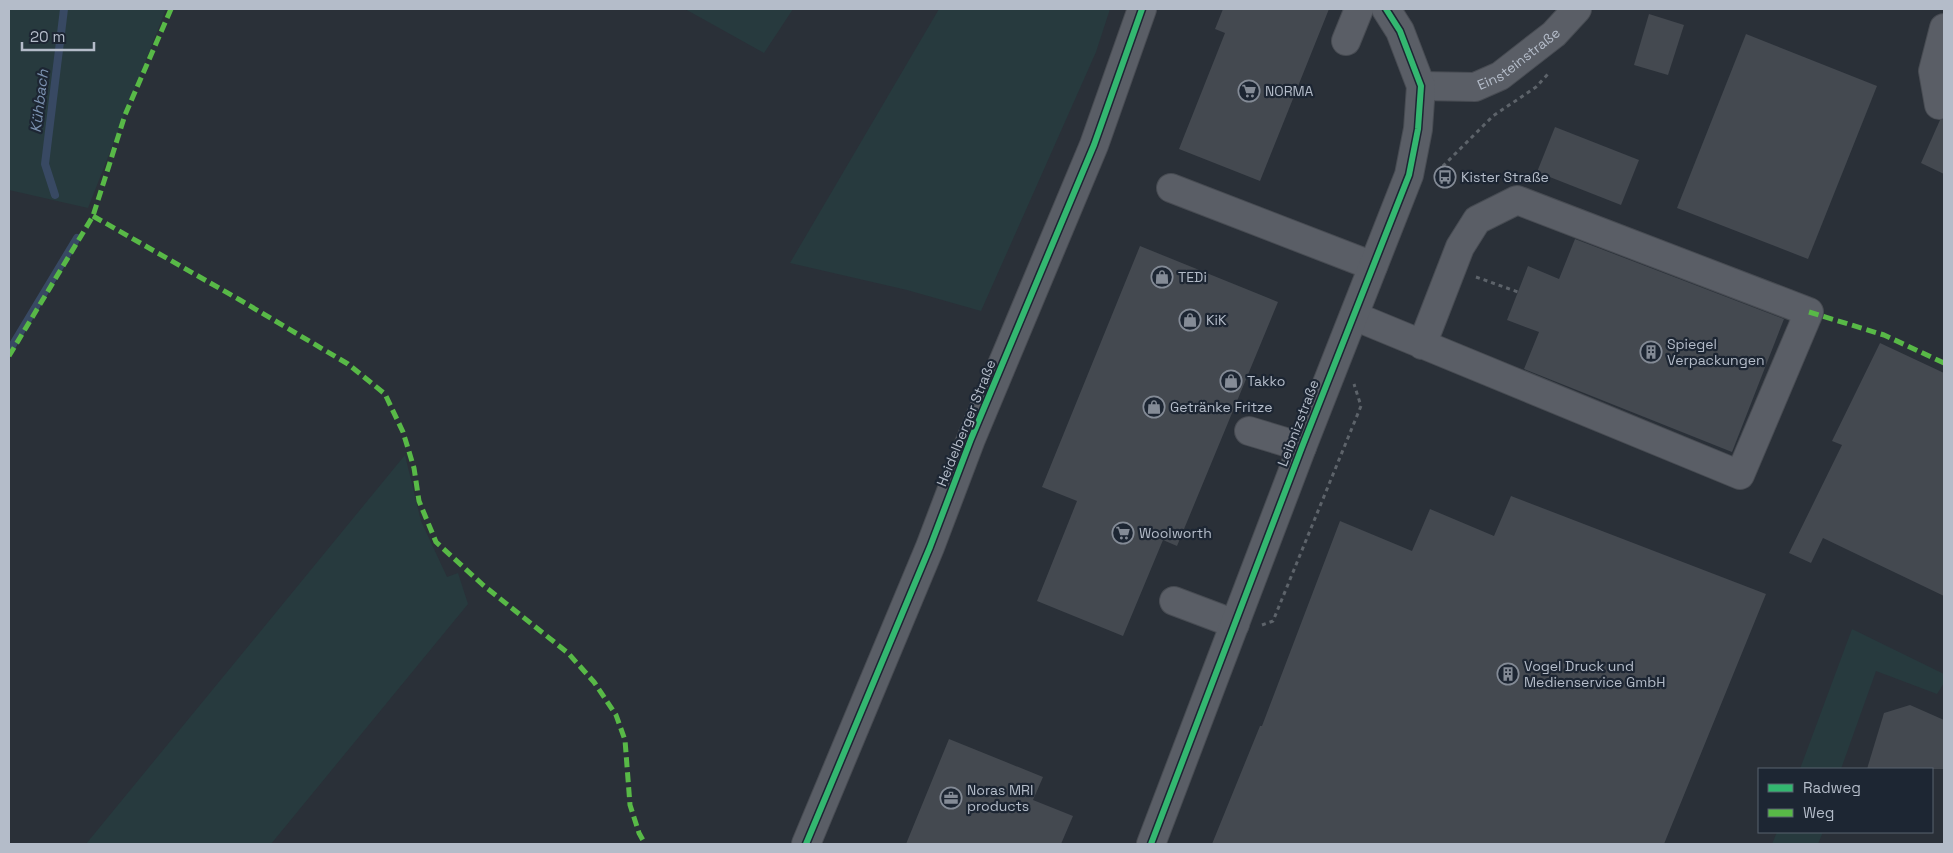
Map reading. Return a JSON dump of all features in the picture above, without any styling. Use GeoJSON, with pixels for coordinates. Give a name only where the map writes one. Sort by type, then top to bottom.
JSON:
{"type":"FeatureCollection","features":[{"type":"Feature","properties":{"kind":"street","name":"Heidelberger Straße"},"geometry":{"type":"LineString","coordinates":[[806,844],[930,547],[971,439],[1094,145],[1142,9]]}},
{"type":"Feature","properties":{"kind":"street"},"geometry":{"type":"LineString","coordinates":[[1346,41],[1359,9]]}},
{"type":"Feature","properties":{"kind":"street","name":"Leibnizstraße"},"geometry":{"type":"LineString","coordinates":[[1151,844],[1246,625],[1302,447],[1409,175],[1418,129],[1421,86],[1400,31],[1386,9]]}},
{"type":"Feature","properties":{"kind":"street","name":"Einsteinstraße"},"geometry":{"type":"LineString","coordinates":[[1421,86],[1475,87],[1500,76],[1554,34],[1577,9]]}},
{"type":"Feature","properties":{"kind":"street"},"geometry":{"type":"LineString","coordinates":[[1939,104],[1933,71],[1944,28]]}},
{"type":"Feature","properties":{"kind":"street"},"geometry":{"type":"LineString","coordinates":[[1171,188],[1373,266]]}},
{"type":"Feature","properties":{"kind":"street"},"geometry":{"type":"LineString","coordinates":[[1354,316],[1740,475],[1809,312],[1517,200],[1477,220],[1460,247],[1422,344]]}},
{"type":"Feature","properties":{"kind":"street"},"geometry":{"type":"LineString","coordinates":[[1249,431],[1302,447]]}},
{"type":"Feature","properties":{"kind":"street"},"geometry":{"type":"LineString","coordinates":[[1174,601],[1246,625]]}},
{"type":"Feature","properties":{"kind":"path"},"geometry":{"type":"LineString","coordinates":[[1435,176],[1440,168],[1493,116],[1536,87],[1549,73]]}},
{"type":"Feature","properties":{"kind":"path"},"geometry":{"type":"LineString","coordinates":[[1452,269],[1518,292]]}},
{"type":"Feature","properties":{"kind":"path"},"geometry":{"type":"LineString","coordinates":[[1246,625],[1273,621],[1361,406],[1353,380]]}},
{"type":"Feature","properties":{"kind":"green space"},"geometry":{"type":"Polygon","coordinates":[[[9,9],[166,9],[88,208],[9,190],[9,9]]]}},
{"type":"Feature","properties":{"kind":"green space"},"geometry":{"type":"Polygon","coordinates":[[[685,9],[793,9],[764,53],[685,9]]]}},
{"type":"Feature","properties":{"kind":"green space"},"geometry":{"type":"Polygon","coordinates":[[[939,9],[1110,9],[1096,52],[981,311],[907,290],[790,263],[939,9]]]}},
{"type":"Feature","properties":{"kind":"green space"},"geometry":{"type":"Polygon","coordinates":[[[405,455],[421,521],[447,577],[458,573],[468,604],[271,844],[86,844],[405,455]]]}},
{"type":"Feature","properties":{"kind":"green space"},"geometry":{"type":"Polygon","coordinates":[[[1852,629],[1944,674],[1944,683],[1937,694],[1876,671],[1841,768],[1800,768],[1852,629]]]}},
{"type":"Feature","properties":{"kind":"green space"},"geometry":{"type":"Polygon","coordinates":[[[1777,833],[1823,833],[1818,844],[1772,844],[1777,833]]]}},
{"type":"Feature","properties":{"kind":"building","name":"NORMA"},"geometry":{"type":"Polygon","coordinates":[[[1223,9],[1329,9],[1260,181],[1179,149],[1225,33],[1215,29],[1223,9]]]}},
{"type":"Feature","properties":{"kind":"building"},"geometry":{"type":"Polygon","coordinates":[[[1649,14],[1684,25],[1668,75],[1634,65],[1649,14]]]}},
{"type":"Feature","properties":{"kind":"building"},"geometry":{"type":"Polygon","coordinates":[[[1746,34],[1877,86],[1808,259],[1677,208],[1746,34]]]}},
{"type":"Feature","properties":{"kind":"building"},"geometry":{"type":"Polygon","coordinates":[[[1944,119],[1944,174],[1921,163],[1940,120],[1944,119]]]}},
{"type":"Feature","properties":{"kind":"building"},"geometry":{"type":"Polygon","coordinates":[[[1555,127],[1639,160],[1621,205],[1537,172],[1555,127]]]}},
{"type":"Feature","properties":{"kind":"building","name":"Spiegel Verpackungen"},"geometry":{"type":"Polygon","coordinates":[[[1575,239],[1784,319],[1732,452],[1524,369],[1539,332],[1507,320],[1528,266],[1559,279],[1575,239]]]}},
{"type":"Feature","properties":{"kind":"building"},"geometry":{"type":"Polygon","coordinates":[[[1140,246],[1278,302],[1177,546],[1163,540],[1123,636],[1037,601],[1077,501],[1042,487],[1140,246]]]}},
{"type":"Feature","properties":{"kind":"building"},"geometry":{"type":"Polygon","coordinates":[[[1880,343],[1944,373],[1944,596],[1823,538],[1811,563],[1789,553],[1842,445],[1832,441],[1880,343]]]}},
{"type":"Feature","properties":{"kind":"building","name":"Vogel Druck und Medienservice GmbH"},"geometry":{"type":"Polygon","coordinates":[[[1511,496],[1766,594],[1664,844],[1212,844],[1260,726],[1262,726],[1340,521],[1412,551],[1430,509],[1494,536],[1511,496]]]}},
{"type":"Feature","properties":{"kind":"building"},"geometry":{"type":"Polygon","coordinates":[[[1910,705],[1944,720],[1944,769],[1867,768],[1884,713],[1910,705]]]}},
{"type":"Feature","properties":{"kind":"building"},"geometry":{"type":"Polygon","coordinates":[[[949,739],[1043,777],[1033,800],[1073,816],[1061,844],[906,844],[949,739]]]}},
{"type":"Feature","properties":{"kind":"waterway","name":"Kühbach"},"geometry":{"type":"LineString","coordinates":[[55,195],[45,164],[64,9]]}},
{"type":"Feature","properties":{"kind":"waterway","name":"Kühbach"},"geometry":{"type":"LineString","coordinates":[[9,351],[77,238]]}},
{"type":"Feature","properties":{"kind":"marked path"},"geometry":{"type":"LineString","coordinates":[[9,356],[93,216],[125,115],[171,9]]}},
{"type":"Feature","properties":{"kind":"marked path"},"geometry":{"type":"LineString","coordinates":[[93,216],[348,364],[385,394],[403,432],[414,468],[419,501],[436,542],[483,585],[568,653],[594,682],[616,715],[625,740],[630,805],[639,833],[645,844]]}},
{"type":"Feature","properties":{"kind":"marked path"},"geometry":{"type":"LineString","coordinates":[[1809,312],[1884,335],[1944,363]]}},
{"type":"Feature","properties":{"kind":"cycle path"},"geometry":{"type":"LineString","coordinates":[[806,844],[930,547],[971,439],[1094,145],[1142,9]]}},
{"type":"Feature","properties":{"kind":"cycle path"},"geometry":{"type":"LineString","coordinates":[[1151,844],[1302,447],[1409,175],[1418,129],[1421,86],[1400,31],[1386,9]]}},
{"type":"Feature","properties":{"kind":"place","name":"NORMA"},"geometry":{"type":"Point","coordinates":[1249,91]}},
{"type":"Feature","properties":{"kind":"place","name":"Kister Straße"},"geometry":{"type":"Point","coordinates":[1445,177]}},
{"type":"Feature","properties":{"kind":"place","name":"TEDi"},"geometry":{"type":"Point","coordinates":[1162,277]}},
{"type":"Feature","properties":{"kind":"place","name":"KiK"},"geometry":{"type":"Point","coordinates":[1190,320]}},
{"type":"Feature","properties":{"kind":"place","name":"Spiegel Verpackungen"},"geometry":{"type":"Point","coordinates":[1651,352]}},
{"type":"Feature","properties":{"kind":"place","name":"Takko"},"geometry":{"type":"Point","coordinates":[1231,381]}},
{"type":"Feature","properties":{"kind":"place","name":"Getränke Fritze"},"geometry":{"type":"Point","coordinates":[1154,407]}},
{"type":"Feature","properties":{"kind":"place","name":"Woolworth"},"geometry":{"type":"Point","coordinates":[1123,533]}},
{"type":"Feature","properties":{"kind":"place","name":"Vogel Druck und Medienservice GmbH"},"geometry":{"type":"Point","coordinates":[1508,674]}},
{"type":"Feature","properties":{"kind":"place","name":"Noras MRI products"},"geometry":{"type":"Point","coordinates":[951,798]}}]}
